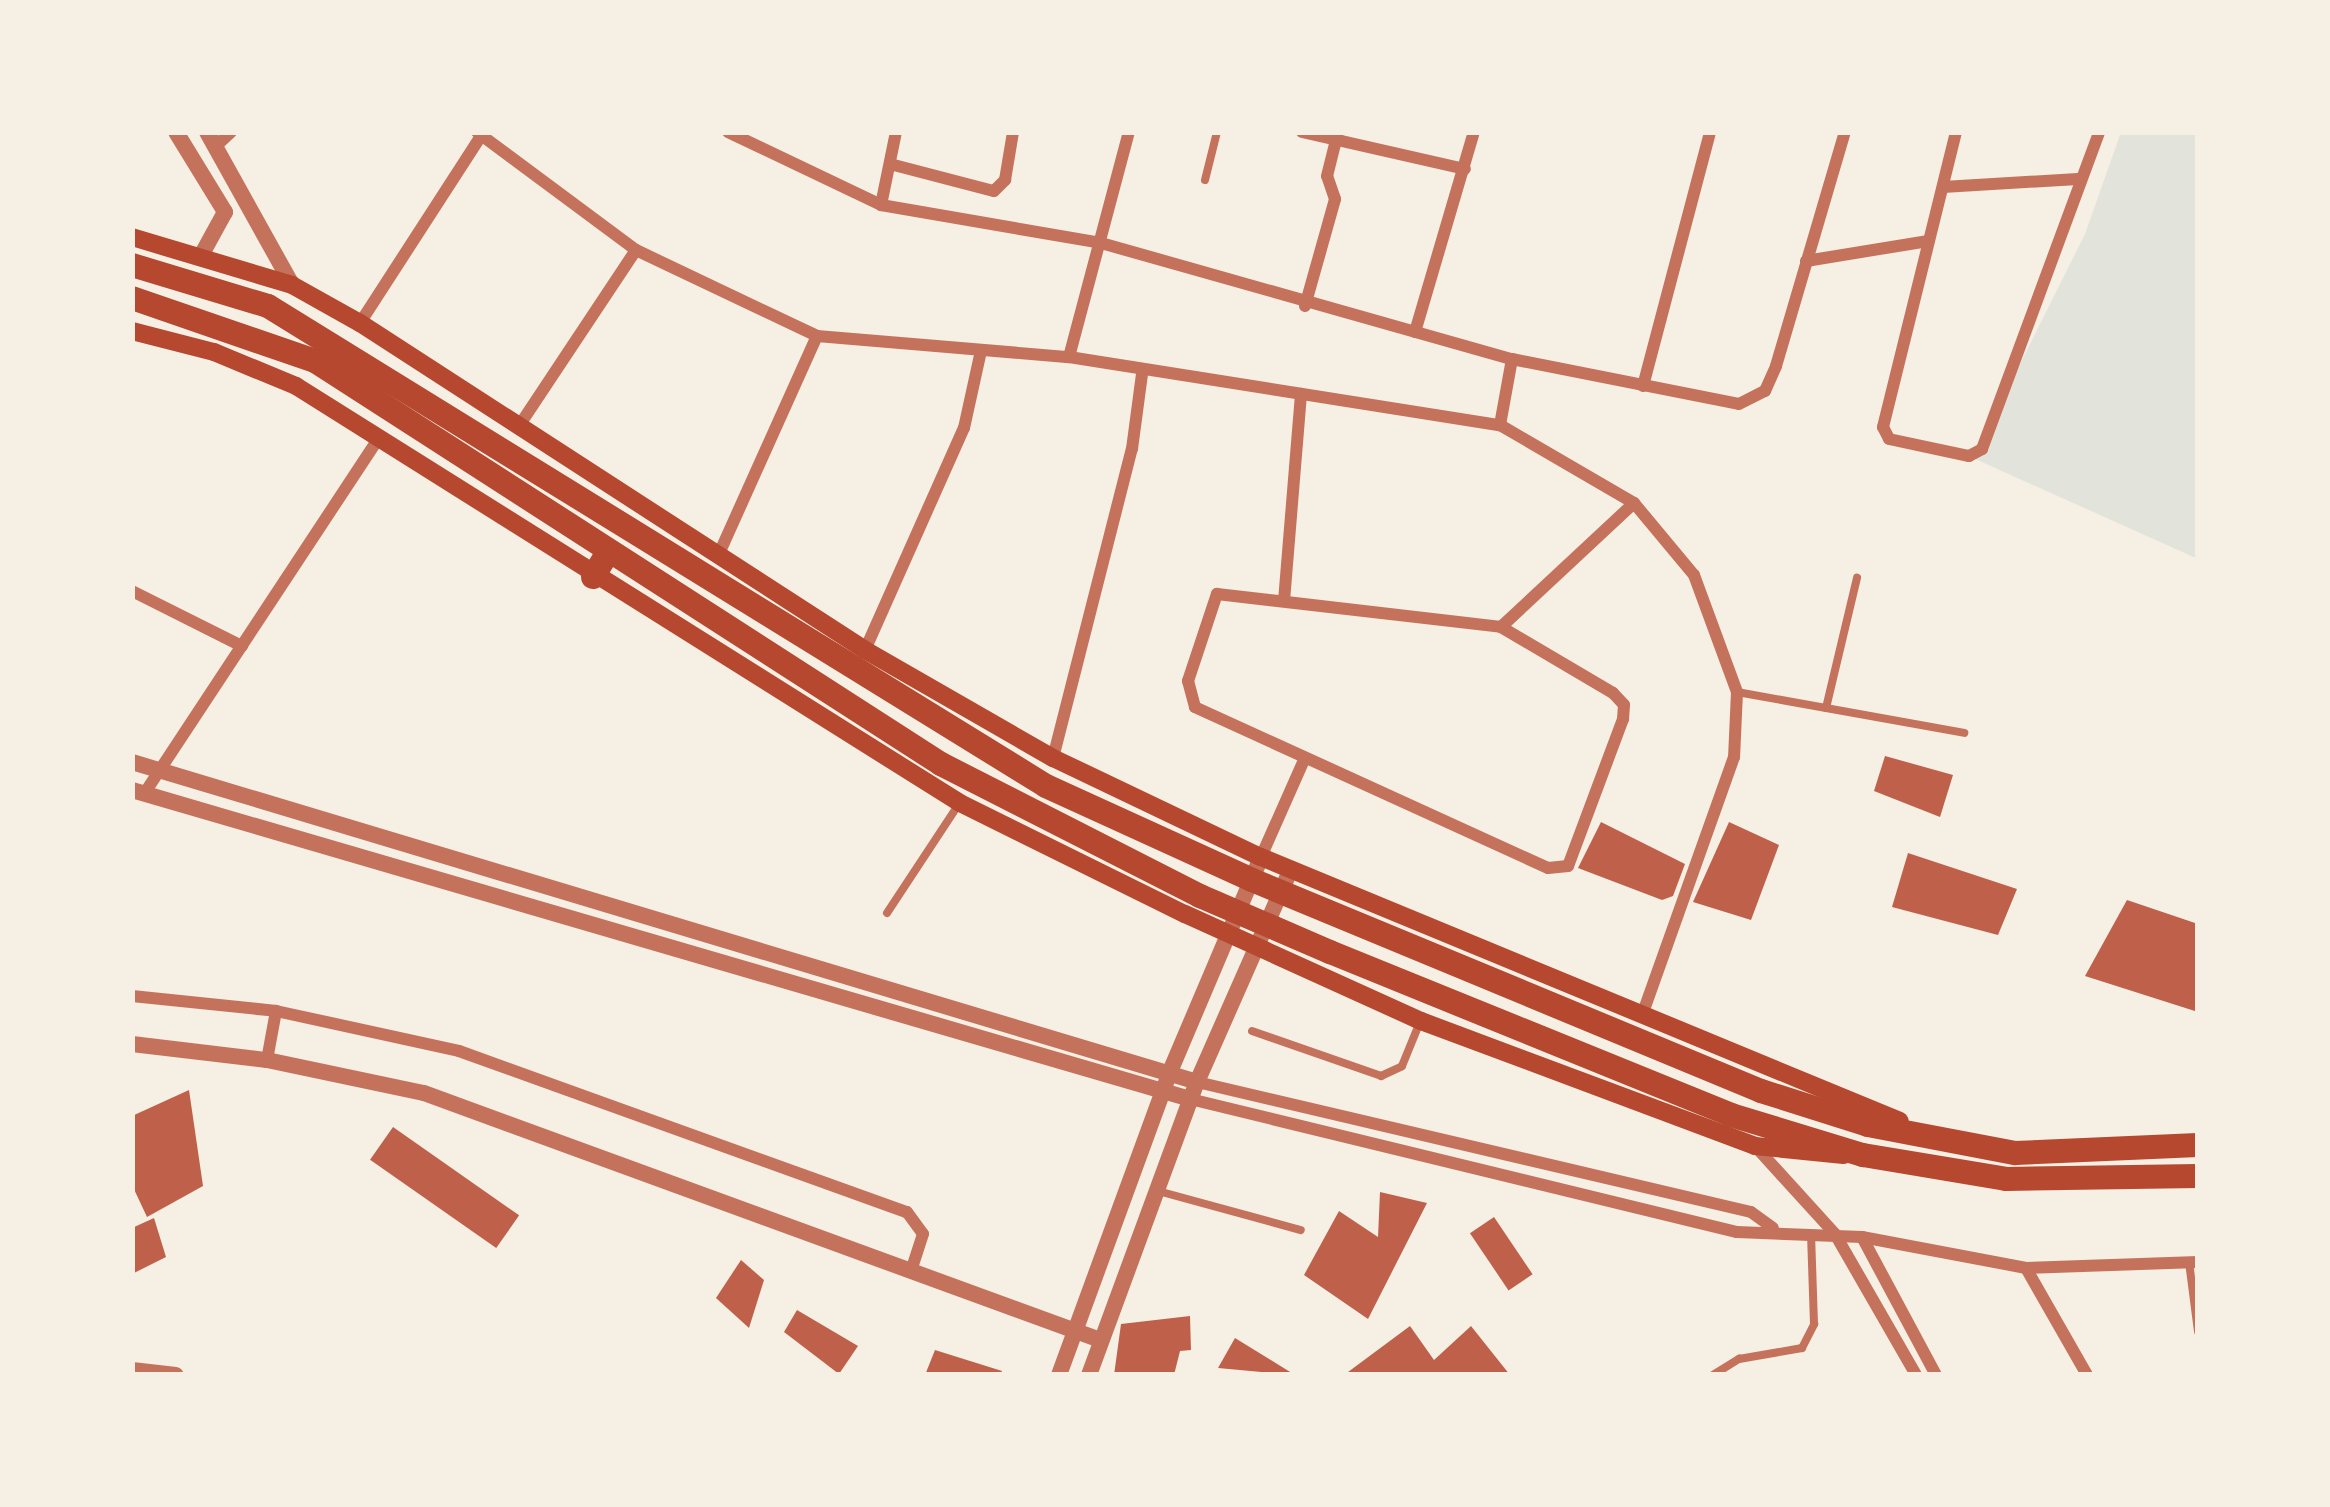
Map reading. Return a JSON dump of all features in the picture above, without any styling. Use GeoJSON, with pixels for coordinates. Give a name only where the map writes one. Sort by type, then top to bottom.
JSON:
{"type":"FeatureCollection","features":[{"type":"Feature","properties":{"kind":"highway"},"geometry":{"type":"LineString","coordinates":[[132,265],[268,306],[1006,763],[1286,880],[1761,1090],[1868,1125],[2014,1153],[2198,1145]]}},
{"type":"Feature","properties":{"kind":"highway"},"geometry":{"type":"LineString","coordinates":[[132,298],[315,362],[606,555],[941,764],[1259,933],[1731,1115],[1863,1155],[2006,1178],[2198,1176]]}},
{"type":"Feature","properties":{"kind":"highway"},"geometry":{"type":"LineString","coordinates":[[592,578],[606,555]]}},
{"type":"Feature","properties":{"kind":"main road"},"geometry":{"type":"LineString","coordinates":[[132,237],[202,254],[292,285],[360,323],[865,650],[1257,869]]}},
{"type":"Feature","properties":{"kind":"main road"},"geometry":{"type":"LineString","coordinates":[[132,331],[214,352],[296,386],[380,436],[592,578],[959,803],[1234,922]]}},
{"type":"Feature","properties":{"kind":"main road"},"geometry":{"type":"LineString","coordinates":[[1286,880],[1642,1016],[1825,1095],[2014,1153]]}},
{"type":"Feature","properties":{"kind":"main road"},"geometry":{"type":"LineString","coordinates":[[1259,933],[1421,1021],[1755,1146],[1863,1155]]}},
{"type":"Feature","properties":{"kind":"street"},"geometry":{"type":"LineString","coordinates":[[176,132],[225,212],[202,254]]}},
{"type":"Feature","properties":{"kind":"street"},"geometry":{"type":"LineString","coordinates":[[728,132],[881,205],[1101,243],[1305,305],[1512,359],[1739,404],[1765,391],[1845,132]]}},
{"type":"Feature","properties":{"kind":"street"},"geometry":{"type":"LineString","coordinates":[[881,205],[896,132]]}},
{"type":"Feature","properties":{"kind":"street"},"geometry":{"type":"LineString","coordinates":[[890,164],[994,191],[1005,180],[1012,132]]}},
{"type":"Feature","properties":{"kind":"street"},"geometry":{"type":"LineString","coordinates":[[1069,357],[1129,132]]}},
{"type":"Feature","properties":{"kind":"street"},"geometry":{"type":"LineString","coordinates":[[1302,132],[1337,135],[1465,169]]}},
{"type":"Feature","properties":{"kind":"street"},"geometry":{"type":"LineString","coordinates":[[1415,332],[1474,132]]}},
{"type":"Feature","properties":{"kind":"street"},"geometry":{"type":"LineString","coordinates":[[1643,386],[1710,132]]}},
{"type":"Feature","properties":{"kind":"street"},"geometry":{"type":"LineString","coordinates":[[1956,132],[1883,427],[1889,439],[1969,456],[1982,449],[2098,132]]}},
{"type":"Feature","properties":{"kind":"street"},"geometry":{"type":"LineString","coordinates":[[360,323],[479,134],[636,250],[817,336],[1069,357],[1142,374],[1500,425],[1634,503],[1694,575],[1737,692],[1735,757],[1642,1016]]}},
{"type":"Feature","properties":{"kind":"street"},"geometry":{"type":"LineString","coordinates":[[1305,305],[1335,199],[1327,176],[1337,135]]}},
{"type":"Feature","properties":{"kind":"street"},"geometry":{"type":"LineString","coordinates":[[218,136],[292,285]]}},
{"type":"Feature","properties":{"kind":"street"},"geometry":{"type":"LineString","coordinates":[[1942,187],[2078,179]]}},
{"type":"Feature","properties":{"kind":"street"},"geometry":{"type":"LineString","coordinates":[[1806,261],[1928,241]]}},
{"type":"Feature","properties":{"kind":"street"},"geometry":{"type":"LineString","coordinates":[[519,427],[636,250]]}},
{"type":"Feature","properties":{"kind":"street"},"geometry":{"type":"LineString","coordinates":[[718,556],[817,336]]}},
{"type":"Feature","properties":{"kind":"street"},"geometry":{"type":"LineString","coordinates":[[865,650],[964,428],[981,351]]}},
{"type":"Feature","properties":{"kind":"street"},"geometry":{"type":"LineString","coordinates":[[1500,425],[1512,359]]}},
{"type":"Feature","properties":{"kind":"street"},"geometry":{"type":"LineString","coordinates":[[1053,758],[1132,449],[1142,374]]}},
{"type":"Feature","properties":{"kind":"street"},"geometry":{"type":"LineString","coordinates":[[1284,601],[1301,394]]}},
{"type":"Feature","properties":{"kind":"street"},"geometry":{"type":"LineString","coordinates":[[380,436],[159,772],[138,792],[1163,1094],[1193,1091],[1751,1212],[1773,1228]]}},
{"type":"Feature","properties":{"kind":"street"},"geometry":{"type":"LineString","coordinates":[[1501,627],[1634,503]]}},
{"type":"Feature","properties":{"kind":"street"},"geometry":{"type":"LineString","coordinates":[[132,591],[242,646]]}},
{"type":"Feature","properties":{"kind":"street"},"geometry":{"type":"LineString","coordinates":[[1216,594],[1501,627],[1624,705],[1568,866],[1548,868],[1304,760],[1189,702],[1216,594]]}},
{"type":"Feature","properties":{"kind":"street"},"geometry":{"type":"LineString","coordinates":[[1059,1375],[1169,1074],[1304,760]]}},
{"type":"Feature","properties":{"kind":"street"},"geometry":{"type":"LineString","coordinates":[[132,762],[1169,1074],[1193,1091],[1737,1232],[1773,1228],[1835,1234],[2026,1268],[2193,1262]]}},
{"type":"Feature","properties":{"kind":"street"},"geometry":{"type":"LineString","coordinates":[[1089,1375],[1193,1091],[1286,880]]}},
{"type":"Feature","properties":{"kind":"street"},"geometry":{"type":"LineString","coordinates":[[132,996],[276,1011],[459,1051],[908,1211],[922,1234],[911,1272]]}},
{"type":"Feature","properties":{"kind":"street"},"geometry":{"type":"LineString","coordinates":[[268,1060],[276,1011]]}},
{"type":"Feature","properties":{"kind":"street"},"geometry":{"type":"LineString","coordinates":[[946,1033],[957,1012]]}},
{"type":"Feature","properties":{"kind":"street"},"geometry":{"type":"LineString","coordinates":[[132,1044],[268,1060],[424,1093],[1100,1340]]}},
{"type":"Feature","properties":{"kind":"street"},"geometry":{"type":"LineString","coordinates":[[1755,1146],[1835,1234],[1916,1375]]}},
{"type":"Feature","properties":{"kind":"street"},"geometry":{"type":"LineString","coordinates":[[1862,1238],[1936,1375]]}},
{"type":"Feature","properties":{"kind":"street"},"geometry":{"type":"LineString","coordinates":[[2026,1268],[2087,1375]]}},
{"type":"Feature","properties":{"kind":"street"},"geometry":{"type":"LineString","coordinates":[[132,1370],[176,1375]]}},
{"type":"Feature","properties":{"kind":"lane"},"geometry":{"type":"LineString","coordinates":[[1205,180],[1217,132]]}},
{"type":"Feature","properties":{"kind":"lane"},"geometry":{"type":"LineString","coordinates":[[1826,708],[1857,578]]}},
{"type":"Feature","properties":{"kind":"lane"},"geometry":{"type":"LineString","coordinates":[[1737,692],[1964,733]]}},
{"type":"Feature","properties":{"kind":"lane"},"geometry":{"type":"LineString","coordinates":[[887,913],[959,803]]}},
{"type":"Feature","properties":{"kind":"lane"},"geometry":{"type":"LineString","coordinates":[[1252,1031],[1381,1076],[1402,1066],[1421,1021]]}},
{"type":"Feature","properties":{"kind":"lane"},"geometry":{"type":"LineString","coordinates":[[1156,1191],[1301,1230]]}},
{"type":"Feature","properties":{"kind":"lane"},"geometry":{"type":"LineString","coordinates":[[1713,1375],[1739,1359],[1802,1348],[1814,1324],[1811,1234]]}},
{"type":"Feature","properties":{"kind":"lane"},"geometry":{"type":"LineString","coordinates":[[2193,1262],[2198,1331]]}},
{"type":"Feature","properties":{"kind":"shaded area"},"geometry":{"type":"Polygon","coordinates":[[[2121,132],[2198,132],[2198,559],[1973,458],[2085,234],[2121,132]]]}},
{"type":"Feature","properties":{"kind":"building"},"geometry":{"type":"Polygon","coordinates":[[[1885,756],[1953,775],[1940,817],[1874,791],[1885,756]]]}},
{"type":"Feature","properties":{"kind":"building"},"geometry":{"type":"Polygon","coordinates":[[[1601,822],[1685,864],[1673,896],[1662,900],[1578,868],[1601,822]]]}},
{"type":"Feature","properties":{"kind":"building"},"geometry":{"type":"Polygon","coordinates":[[[1729,822],[1779,845],[1751,920],[1693,902],[1729,822]]]}},
{"type":"Feature","properties":{"kind":"building"},"geometry":{"type":"Polygon","coordinates":[[[1908,853],[2017,889],[1998,935],[1892,907],[1908,853]]]}},
{"type":"Feature","properties":{"kind":"building"},"geometry":{"type":"Polygon","coordinates":[[[2127,900],[2198,924],[2198,1012],[2085,976],[2127,900]]]}},
{"type":"Feature","properties":{"kind":"building"},"geometry":{"type":"Polygon","coordinates":[[[189,1090],[203,1186],[147,1217],[132,1185],[132,1116],[189,1090]]]}},
{"type":"Feature","properties":{"kind":"building"},"geometry":{"type":"Polygon","coordinates":[[[393,1127],[519,1215],[496,1248],[370,1160],[393,1127]]]}},
{"type":"Feature","properties":{"kind":"building"},"geometry":{"type":"Polygon","coordinates":[[[1380,1192],[1427,1203],[1368,1319],[1304,1275],[1339,1211],[1378,1237],[1380,1192]]]}},
{"type":"Feature","properties":{"kind":"building"},"geometry":{"type":"Polygon","coordinates":[[[1494,1217],[1533,1274],[1509,1290],[1470,1233],[1494,1217]]]}},
{"type":"Feature","properties":{"kind":"building"},"geometry":{"type":"Polygon","coordinates":[[[154,1218],[166,1257],[132,1274],[132,1228],[154,1218]]]}},
{"type":"Feature","properties":{"kind":"building"},"geometry":{"type":"Polygon","coordinates":[[[741,1260],[764,1280],[749,1328],[716,1298],[741,1260]]]}},
{"type":"Feature","properties":{"kind":"building"},"geometry":{"type":"Polygon","coordinates":[[[797,1310],[858,1346],[839,1374],[784,1332],[797,1310]]]}},
{"type":"Feature","properties":{"kind":"building"},"geometry":{"type":"Polygon","coordinates":[[[1190,1316],[1191,1350],[1180,1351],[1174,1375],[1114,1375],[1121,1324],[1190,1316]]]}},
{"type":"Feature","properties":{"kind":"building"},"geometry":{"type":"Polygon","coordinates":[[[1410,1326],[1434,1360],[1471,1326],[1510,1375],[1344,1375],[1410,1326]]]}},
{"type":"Feature","properties":{"kind":"building"},"geometry":{"type":"Polygon","coordinates":[[[1235,1338],[1295,1375],[1218,1368],[1235,1338]]]}},
{"type":"Feature","properties":{"kind":"building"},"geometry":{"type":"Polygon","coordinates":[[[935,1350],[1002,1371],[1001,1375],[925,1375],[935,1350]]]}}]}
